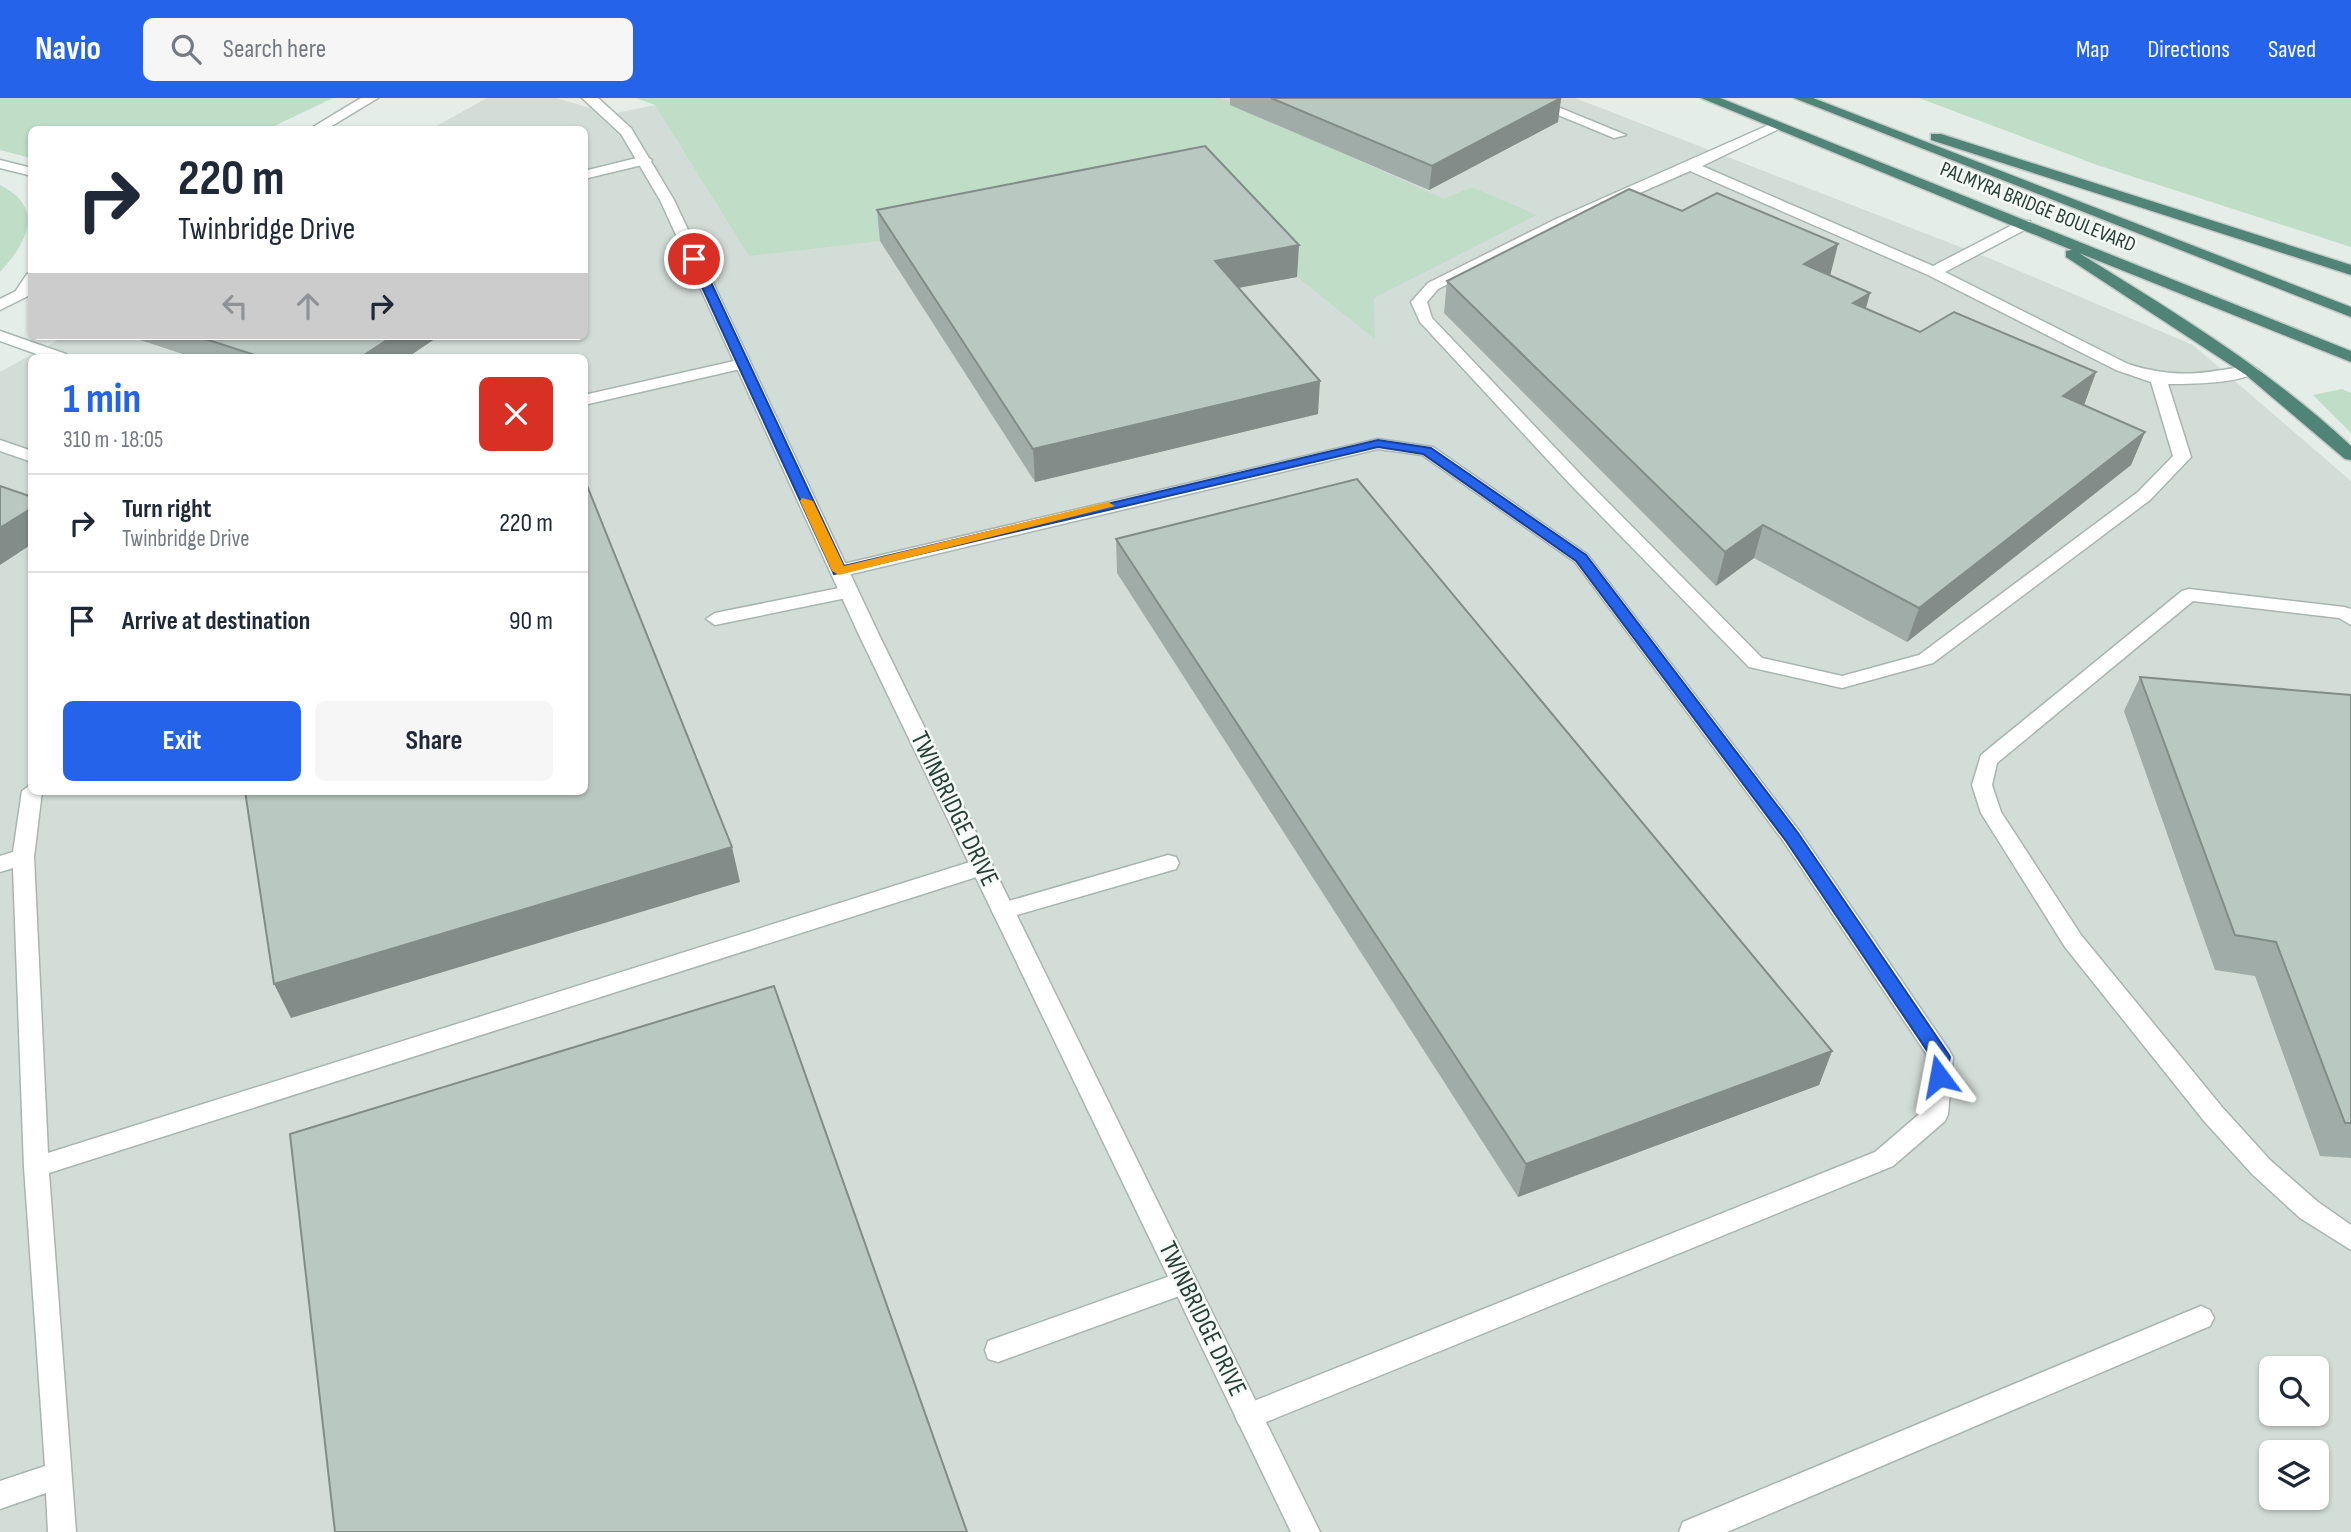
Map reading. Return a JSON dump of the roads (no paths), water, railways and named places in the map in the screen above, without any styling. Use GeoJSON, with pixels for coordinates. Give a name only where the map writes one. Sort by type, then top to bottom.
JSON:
{"type":"FeatureCollection","features":[{"type":"Feature","properties":{"kind":"highway","name":"PALMYRA BRIDGE BOULEVARD"},"geometry":{"type":"LineString","coordinates":[[1708,98],[2351,357]]}},
{"type":"Feature","properties":{"kind":"highway","name":"PALMYRA BRIDGE BOULEVARD"},"geometry":{"type":"LineString","coordinates":[[1802,98],[2351,312]]}},
{"type":"Feature","properties":{"kind":"highway"},"geometry":{"type":"LineString","coordinates":[[1802,98],[2035,166],[2351,270]]}},
{"type":"Feature","properties":{"kind":"highway"},"geometry":{"type":"LineString","coordinates":[[2025,224],[2251,370],[2294,401],[2351,455]]}},
{"type":"Feature","properties":{"kind":"street"},"geometry":{"type":"LineString","coordinates":[[321,126],[370,98]]}},
{"type":"Feature","properties":{"kind":"street","name":"TWINBRIDGE DRIVE"},"geometry":{"type":"LineString","coordinates":[[589,98],[614,114],[629,132],[667,200],[849,592],[1306,1532]]}},
{"type":"Feature","properties":{"kind":"street"},"geometry":{"type":"LineString","coordinates":[[1524,98],[1619,135]]}},
{"type":"Feature","properties":{"kind":"street"},"geometry":{"type":"LineString","coordinates":[[1778,126],[1561,222],[1433,286],[1419,302],[1425,319],[1576,480],[1756,663],[1842,682],[1926,659],[2144,496],[2182,457],[2172,417],[2158,379]]}},
{"type":"Feature","properties":{"kind":"street"},"geometry":{"type":"LineString","coordinates":[[588,174],[645,160]]}},
{"type":"Feature","properties":{"kind":"street"},"geometry":{"type":"LineString","coordinates":[[0,164],[28,171]]}},
{"type":"Feature","properties":{"kind":"street"},"geometry":{"type":"LineString","coordinates":[[1690,166],[1933,272],[2122,367],[2158,379],[2202,379],[2251,370]]}},
{"type":"Feature","properties":{"kind":"street"},"geometry":{"type":"LineString","coordinates":[[1933,272],[2025,224]]}},
{"type":"Feature","properties":{"kind":"street"},"geometry":{"type":"LineString","coordinates":[[0,305],[27,290]]}},
{"type":"Feature","properties":{"kind":"street"},"geometry":{"type":"LineString","coordinates":[[0,335],[53,354]]}},
{"type":"Feature","properties":{"kind":"street"},"geometry":{"type":"LineString","coordinates":[[588,399],[743,364]]}},
{"type":"Feature","properties":{"kind":"street"},"geometry":{"type":"LineString","coordinates":[[839,571],[1378,444],[1427,451],[1581,558],[1792,837],[1941,1057],[1936,1114],[1884,1159],[1250,1416]]}},
{"type":"Feature","properties":{"kind":"street"},"geometry":{"type":"LineString","coordinates":[[0,445],[28,456]]}},
{"type":"Feature","properties":{"kind":"street"},"geometry":{"type":"LineString","coordinates":[[715,619],[849,592]]}},
{"type":"Feature","properties":{"kind":"street"},"geometry":{"type":"LineString","coordinates":[[2349,613],[2189,595],[1988,760],[1982,785],[1991,813],[2073,941],[2187,1082],[2261,1167],[2309,1210],[2351,1238]]}},
{"type":"Feature","properties":{"kind":"street"},"geometry":{"type":"LineString","coordinates":[[31,795],[12,860],[60,1475],[62,1532]]}},
{"type":"Feature","properties":{"kind":"street"},"geometry":{"type":"LineString","coordinates":[[1003,911],[1168,863]]}},
{"type":"Feature","properties":{"kind":"street"},"geometry":{"type":"LineString","coordinates":[[36,1167],[981,867]]}},
{"type":"Feature","properties":{"kind":"street"},"geometry":{"type":"LineString","coordinates":[[998,1350],[1184,1283]]}},
{"type":"Feature","properties":{"kind":"street"},"geometry":{"type":"LineString","coordinates":[[1693,1532],[2201,1318]]}},
{"type":"Feature","properties":{"kind":"street"},"geometry":{"type":"LineString","coordinates":[[0,1495],[60,1475]]}}]}
